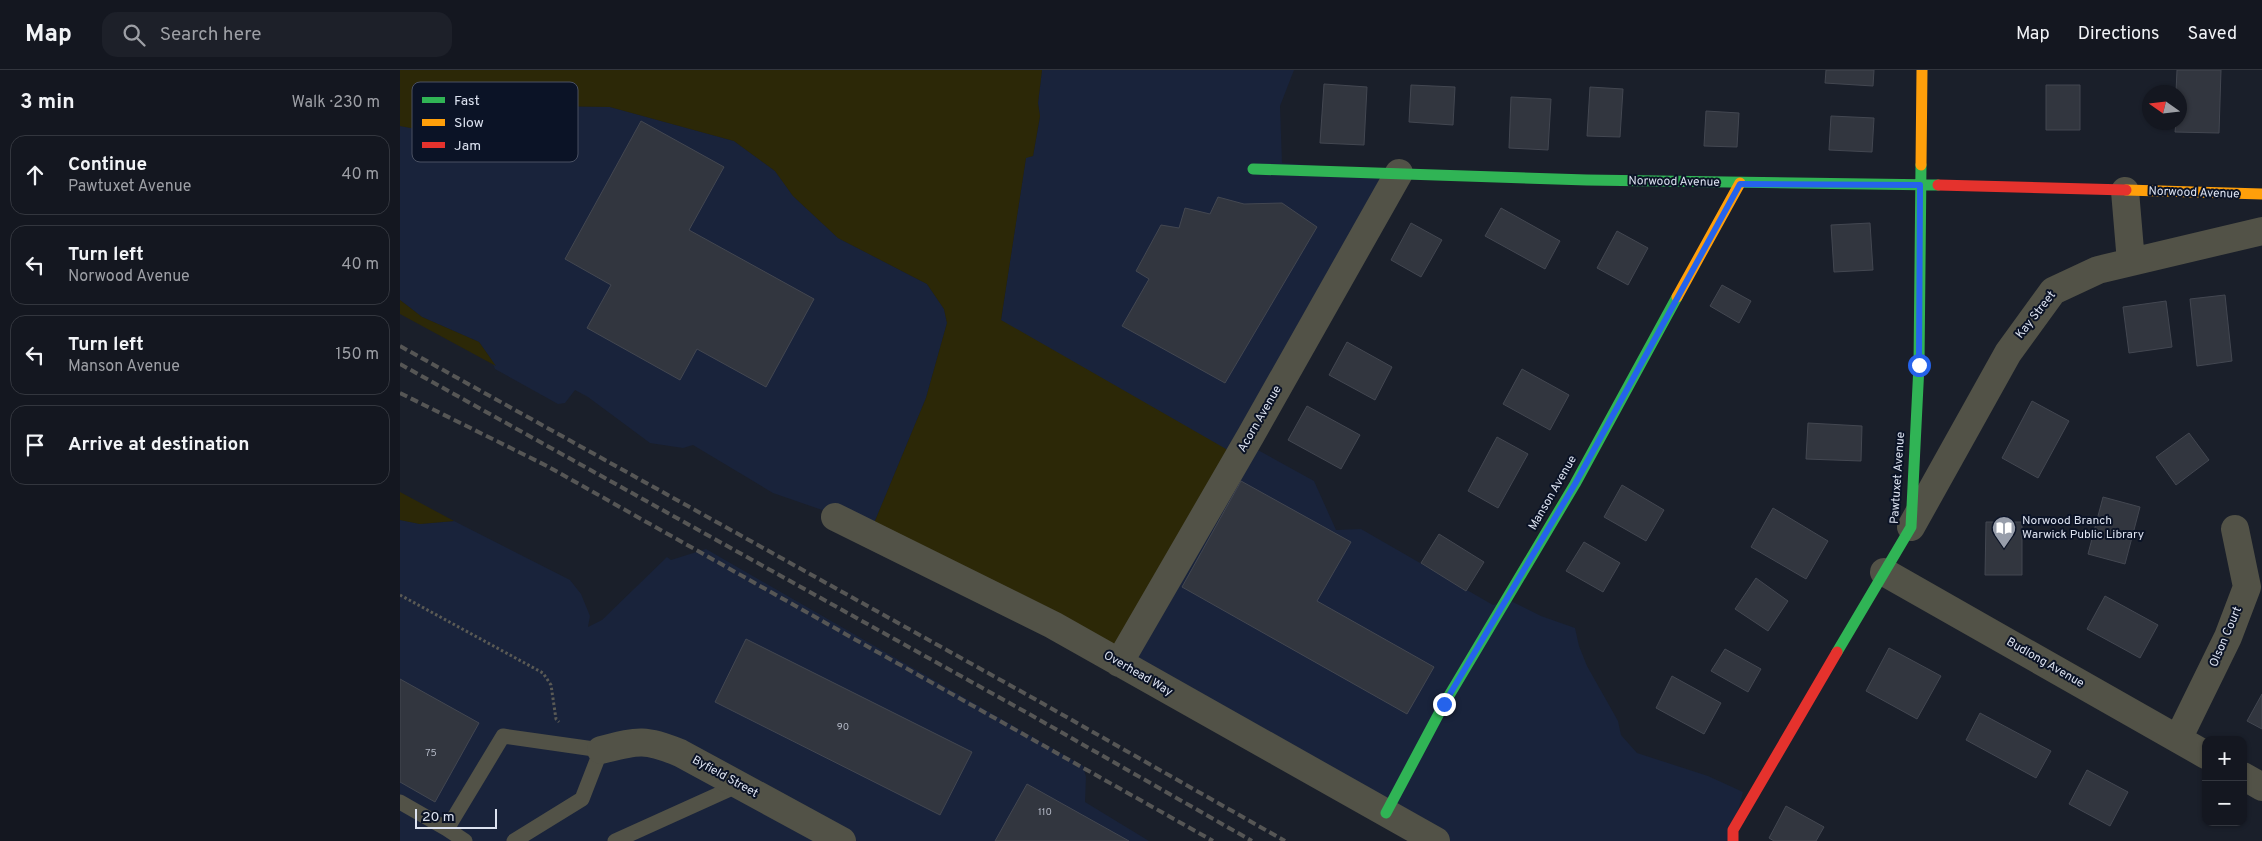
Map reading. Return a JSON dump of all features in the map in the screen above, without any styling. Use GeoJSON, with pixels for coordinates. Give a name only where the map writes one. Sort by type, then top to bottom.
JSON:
{"type":"FeatureCollection","features":[{"type":"Feature","properties":{"kind":"street","name":"Pawtuxet Avenue"},"geometry":{"type":"LineString","coordinates":[[1733,841],[1733,830],[1911,527],[1919,365],[1922,70]]}},
{"type":"Feature","properties":{"kind":"street","name":"Norwood Avenue"},"geometry":{"type":"LineString","coordinates":[[1253,169],[1740,184],[1920,185],[2262,194]]}},
{"type":"Feature","properties":{"kind":"street","name":"Acorn Avenue"},"geometry":{"type":"LineString","coordinates":[[1119,663],[1399,174]]}},
{"type":"Feature","properties":{"kind":"street","name":"Manson Avenue"},"geometry":{"type":"LineString","coordinates":[[1386,814],[1444,704],[1575,484],[1740,184]]}},
{"type":"Feature","properties":{"kind":"street"},"geometry":{"type":"LineString","coordinates":[[2125,191],[2131,262]]}},
{"type":"Feature","properties":{"kind":"street","name":"Kay Street"},"geometry":{"type":"LineString","coordinates":[[1911,527],[2008,352],[2053,291],[2098,270],[2262,231]]}},
{"type":"Feature","properties":{"kind":"street","name":"Overhead Way"},"geometry":{"type":"LineString","coordinates":[[835,517],[1053,625],[1436,841]]}},
{"type":"Feature","properties":{"kind":"street","name":"Olson Court"},"geometry":{"type":"LineString","coordinates":[[2178,739],[2228,637],[2246,587],[2234,529]]}},
{"type":"Feature","properties":{"kind":"street","name":"Budlong Avenue"},"geometry":{"type":"LineString","coordinates":[[1884,572],[2202,753]]}},
{"type":"Feature","properties":{"kind":"street","name":"Byfield Street"},"geometry":{"type":"LineString","coordinates":[[601,750],[636,741],[656,744],[680,753],[842,841]]}},
{"type":"Feature","properties":{"kind":"street"},"geometry":{"type":"LineString","coordinates":[[2247,778],[2262,787]]}},
{"type":"Feature","properties":{"kind":"lane"},"geometry":{"type":"LineString","coordinates":[[447,829],[503,736],[601,750],[582,799],[514,841]]}},
{"type":"Feature","properties":{"kind":"lane"},"geometry":{"type":"LineString","coordinates":[[615,841],[739,785]]}},
{"type":"Feature","properties":{"kind":"lane"},"geometry":{"type":"LineString","coordinates":[[400,802],[465,841]]}},
{"type":"Feature","properties":{"kind":"path"},"geometry":{"type":"LineString","coordinates":[[400,595],[542,672],[551,686],[556,718],[561,724]]}},
{"type":"Feature","properties":{"kind":"shaded area"},"geometry":{"type":"Polygon","coordinates":[[[400,70],[1042,70],[1038,103],[1040,116],[1033,156],[1026,158],[1001,320],[1233,453],[1125,648],[1088,644],[870,533],[926,398],[947,323],[944,309],[927,284],[838,238],[793,196],[775,171],[734,141],[610,107],[578,106],[578,82],[412,82],[412,128],[400,126],[400,70]]]}},
{"type":"Feature","properties":{"kind":"shaded area"},"geometry":{"type":"Polygon","coordinates":[[[1042,70],[1294,70],[1280,106],[1282,163],[1385,171],[1245,443],[1314,481],[1336,530],[1361,529],[1493,605],[1509,600],[1541,616],[1575,628],[1579,646],[1587,666],[1618,721],[1621,735],[1637,753],[1708,776],[1743,792],[1730,841],[1436,841],[1358,791],[1143,669],[1001,320],[1026,157],[1033,156],[1040,117],[1038,103],[1042,70]]]}},
{"type":"Feature","properties":{"kind":"shaded area"},"geometry":{"type":"Polygon","coordinates":[[[578,106],[610,107],[734,141],[775,171],[793,196],[838,238],[927,284],[944,309],[947,323],[926,398],[870,533],[828,512],[773,493],[693,445],[683,448],[650,443],[588,397],[575,390],[565,403],[558,404],[495,369],[491,359],[479,342],[422,317],[400,300],[400,126],[412,128],[412,162],[578,162],[578,106]]]}},
{"type":"Feature","properties":{"kind":"shaded area"},"geometry":{"type":"Polygon","coordinates":[[[400,300],[422,317],[479,342],[496,366],[400,314],[400,300]]]}},
{"type":"Feature","properties":{"kind":"shaded area"},"geometry":{"type":"Polygon","coordinates":[[[400,492],[454,521],[420,524],[400,520],[400,492]]]}},
{"type":"Feature","properties":{"kind":"shaded area"},"geometry":{"type":"Polygon","coordinates":[[[400,520],[420,524],[454,521],[570,580],[581,594],[590,616],[588,627],[602,620],[667,557],[671,560],[706,549],[1083,766],[1086,777],[1085,802],[1149,841],[400,841],[400,520]]]}},
{"type":"Feature","properties":{"kind":"building"},"geometry":{"type":"Polygon","coordinates":[[[1826,70],[1874,70],[1873,86],[1825,83],[1826,70]]]}},
{"type":"Feature","properties":{"kind":"building"},"geometry":{"type":"Polygon","coordinates":[[[2177,70],[2221,70],[2219,133],[2175,132],[2175,130],[2187,130],[2187,85],[2176,85],[2177,70]]]}},
{"type":"Feature","properties":{"kind":"building"},"geometry":{"type":"Polygon","coordinates":[[[1324,84],[1367,87],[1364,145],[1320,143],[1324,84]]]}},
{"type":"Feature","properties":{"kind":"building"},"geometry":{"type":"Polygon","coordinates":[[[1411,85],[1455,87],[1453,125],[1409,122],[1411,85]]]}},
{"type":"Feature","properties":{"kind":"building"},"geometry":{"type":"Polygon","coordinates":[[[2046,85],[2080,85],[2080,130],[2046,130],[2046,85]]]}},
{"type":"Feature","properties":{"kind":"building"},"geometry":{"type":"Polygon","coordinates":[[[1590,87],[1623,89],[1620,137],[1587,136],[1590,87]]]}},
{"type":"Feature","properties":{"kind":"building"},"geometry":{"type":"Polygon","coordinates":[[[1511,97],[1551,99],[1548,150],[1509,148],[1511,97]]]}},
{"type":"Feature","properties":{"kind":"building"},"geometry":{"type":"Polygon","coordinates":[[[1706,111],[1739,113],[1737,147],[1704,146],[1706,111]]]}},
{"type":"Feature","properties":{"kind":"building"},"geometry":{"type":"Polygon","coordinates":[[[1831,116],[1874,118],[1872,152],[1829,150],[1831,116]]]}},
{"type":"Feature","properties":{"kind":"building"},"geometry":{"type":"Polygon","coordinates":[[[641,121],[724,167],[689,230],[814,299],[766,387],[697,349],[680,380],[587,328],[611,285],[565,259],[641,121]]]}},
{"type":"Feature","properties":{"kind":"building"},"geometry":{"type":"Polygon","coordinates":[[[1218,197],[1244,204],[1282,203],[1317,227],[1225,383],[1122,326],[1149,279],[1136,271],[1161,225],[1179,228],[1185,208],[1210,214],[1218,197]]]}},
{"type":"Feature","properties":{"kind":"building"},"geometry":{"type":"Polygon","coordinates":[[[1501,208],[1560,241],[1545,269],[1485,236],[1501,208]]]}},
{"type":"Feature","properties":{"kind":"building"},"geometry":{"type":"Polygon","coordinates":[[[1411,223],[1442,240],[1421,277],[1391,260],[1411,223]]]}},
{"type":"Feature","properties":{"kind":"building"},"geometry":{"type":"Polygon","coordinates":[[[1870,223],[1873,270],[1834,272],[1831,225],[1870,223]]]}},
{"type":"Feature","properties":{"kind":"building"},"geometry":{"type":"Polygon","coordinates":[[[1617,231],[1648,248],[1628,285],[1597,268],[1617,231]]]}},
{"type":"Feature","properties":{"kind":"building"},"geometry":{"type":"Polygon","coordinates":[[[1722,285],[1751,301],[1739,323],[1710,306],[1722,285]]]}},
{"type":"Feature","properties":{"kind":"building"},"geometry":{"type":"Polygon","coordinates":[[[2225,295],[2232,361],[2197,366],[2190,299],[2225,295]]]}},
{"type":"Feature","properties":{"kind":"building"},"geometry":{"type":"Polygon","coordinates":[[[2166,301],[2172,347],[2129,353],[2123,307],[2166,301]]]}},
{"type":"Feature","properties":{"kind":"building"},"geometry":{"type":"Polygon","coordinates":[[[1347,342],[1392,367],[1375,400],[1329,375],[1347,342]]]}},
{"type":"Feature","properties":{"kind":"building"},"geometry":{"type":"Polygon","coordinates":[[[1522,369],[1569,395],[1550,430],[1503,404],[1522,369]]]}},
{"type":"Feature","properties":{"kind":"building"},"geometry":{"type":"Polygon","coordinates":[[[2032,401],[2069,421],[2038,478],[2002,458],[2032,401]]]}},
{"type":"Feature","properties":{"kind":"building"},"geometry":{"type":"Polygon","coordinates":[[[1307,406],[1360,435],[1341,469],[1288,440],[1307,406]]]}},
{"type":"Feature","properties":{"kind":"building"},"geometry":{"type":"Polygon","coordinates":[[[1808,423],[1862,426],[1861,461],[1806,459],[1808,423]]]}},
{"type":"Feature","properties":{"kind":"building"},"geometry":{"type":"Polygon","coordinates":[[[2189,433],[2209,460],[2176,485],[2156,457],[2189,433]]]}},
{"type":"Feature","properties":{"kind":"building"},"geometry":{"type":"Polygon","coordinates":[[[1497,437],[1528,454],[1498,508],[1468,491],[1497,437]]]}},
{"type":"Feature","properties":{"kind":"building"},"geometry":{"type":"Polygon","coordinates":[[[1241,481],[1351,542],[1317,601],[1434,667],[1407,714],[1182,587],[1241,481]]]}},
{"type":"Feature","properties":{"kind":"building"},"geometry":{"type":"Polygon","coordinates":[[[1622,485],[1664,510],[1646,541],[1604,517],[1622,485]]]}},
{"type":"Feature","properties":{"kind":"building"},"geometry":{"type":"Polygon","coordinates":[[[2103,497],[2140,507],[2125,564],[2088,554],[2103,497]]]}},
{"type":"Feature","properties":{"kind":"building"},"geometry":{"type":"Polygon","coordinates":[[[1773,508],[1828,541],[1806,579],[1751,547],[1773,508]]]}},
{"type":"Feature","properties":{"kind":"building","name":"Norwood Branch Warwick Public Library"},"geometry":{"type":"Polygon","coordinates":[[[1986,522],[2022,522],[2022,575],[1985,575],[1986,522]]]}},
{"type":"Feature","properties":{"kind":"building"},"geometry":{"type":"Polygon","coordinates":[[[1439,534],[1484,562],[1466,591],[1421,563],[1439,534]]]}},
{"type":"Feature","properties":{"kind":"building"},"geometry":{"type":"Polygon","coordinates":[[[1584,542],[1620,563],[1603,592],[1566,571],[1584,542]]]}},
{"type":"Feature","properties":{"kind":"building"},"geometry":{"type":"Polygon","coordinates":[[[1756,578],[1788,601],[1768,631],[1735,609],[1756,578]]]}},
{"type":"Feature","properties":{"kind":"building"},"geometry":{"type":"Polygon","coordinates":[[[2105,596],[2158,625],[2140,658],[2087,629],[2105,596]]]}},
{"type":"Feature","properties":{"kind":"building"},"geometry":{"type":"Polygon","coordinates":[[[746,639],[972,752],[940,815],[715,702],[746,639]]]}},
{"type":"Feature","properties":{"kind":"building"},"geometry":{"type":"Polygon","coordinates":[[[1889,648],[1941,676],[1917,719],[1866,691],[1889,648]]]}},
{"type":"Feature","properties":{"kind":"building"},"geometry":{"type":"Polygon","coordinates":[[[1725,649],[1761,669],[1748,692],[1711,671],[1725,649]]]}},
{"type":"Feature","properties":{"kind":"building"},"geometry":{"type":"Polygon","coordinates":[[[1672,676],[1721,703],[1704,734],[1656,708],[1672,676]]]}},
{"type":"Feature","properties":{"kind":"building"},"geometry":{"type":"Polygon","coordinates":[[[400,679],[479,723],[435,802],[400,782],[400,679]]]}},
{"type":"Feature","properties":{"kind":"building"},"geometry":{"type":"Polygon","coordinates":[[[2262,694],[2262,729],[2247,721],[2262,694]]]}},
{"type":"Feature","properties":{"kind":"building"},"geometry":{"type":"Polygon","coordinates":[[[1980,713],[2051,751],[2036,778],[1966,740],[1980,713]]]}},
{"type":"Feature","properties":{"kind":"building"},"geometry":{"type":"Polygon","coordinates":[[[2087,770],[2128,792],[2110,826],[2069,804],[2087,770]]]}},
{"type":"Feature","properties":{"kind":"building"},"geometry":{"type":"Polygon","coordinates":[[[1027,784],[1129,841],[995,841],[1027,784]]]}},
{"type":"Feature","properties":{"kind":"building"},"geometry":{"type":"Polygon","coordinates":[[[1786,806],[1824,827],[1816,841],[1774,841],[1769,838],[1786,806]]]}},
{"type":"Feature","properties":{"kind":"railway"},"geometry":{"type":"LineString","coordinates":[[400,346],[1033,698],[1285,841]]}},
{"type":"Feature","properties":{"kind":"railway"},"geometry":{"type":"LineString","coordinates":[[400,364],[1031,715],[1252,841]]}},
{"type":"Feature","properties":{"kind":"railway"},"geometry":{"type":"LineString","coordinates":[[400,393],[547,466],[1213,841]]}},
{"type":"Feature","properties":{"kind":"traffic: fast"},"geometry":{"type":"LineString","coordinates":[[1837,652],[1911,527],[1919,365],[1921,165]]}},
{"type":"Feature","properties":{"kind":"traffic: fast"},"geometry":{"type":"LineString","coordinates":[[1253,169],[1587,180],[1938,185]]}},
{"type":"Feature","properties":{"kind":"traffic: fast"},"geometry":{"type":"LineString","coordinates":[[1386,813],[1444,704],[1575,484],[1677,297]]}},
{"type":"Feature","properties":{"kind":"traffic: slow"},"geometry":{"type":"LineString","coordinates":[[1921,165],[1922,70]]}},
{"type":"Feature","properties":{"kind":"traffic: slow"},"geometry":{"type":"LineString","coordinates":[[1677,297],[1740,183]]}},
{"type":"Feature","properties":{"kind":"traffic: slow"},"geometry":{"type":"LineString","coordinates":[[2126,190],[2262,194]]}},
{"type":"Feature","properties":{"kind":"traffic: jam"},"geometry":{"type":"LineString","coordinates":[[1938,185],[2126,190]]}},
{"type":"Feature","properties":{"kind":"traffic: jam"},"geometry":{"type":"LineString","coordinates":[[1733,841],[1733,830],[1837,652]]}},
{"type":"Feature","properties":{"kind":"place","name":"Norwood Branch Warwick Public Library"},"geometry":{"type":"Point","coordinates":[2004,549]}},
{"type":"Feature","properties":{"kind":"route"},"geometry":{"type":"LineString","coordinates":[[1444,704],[1575,484],[1740,184],[1920,185],[1919,365]]}}]}
